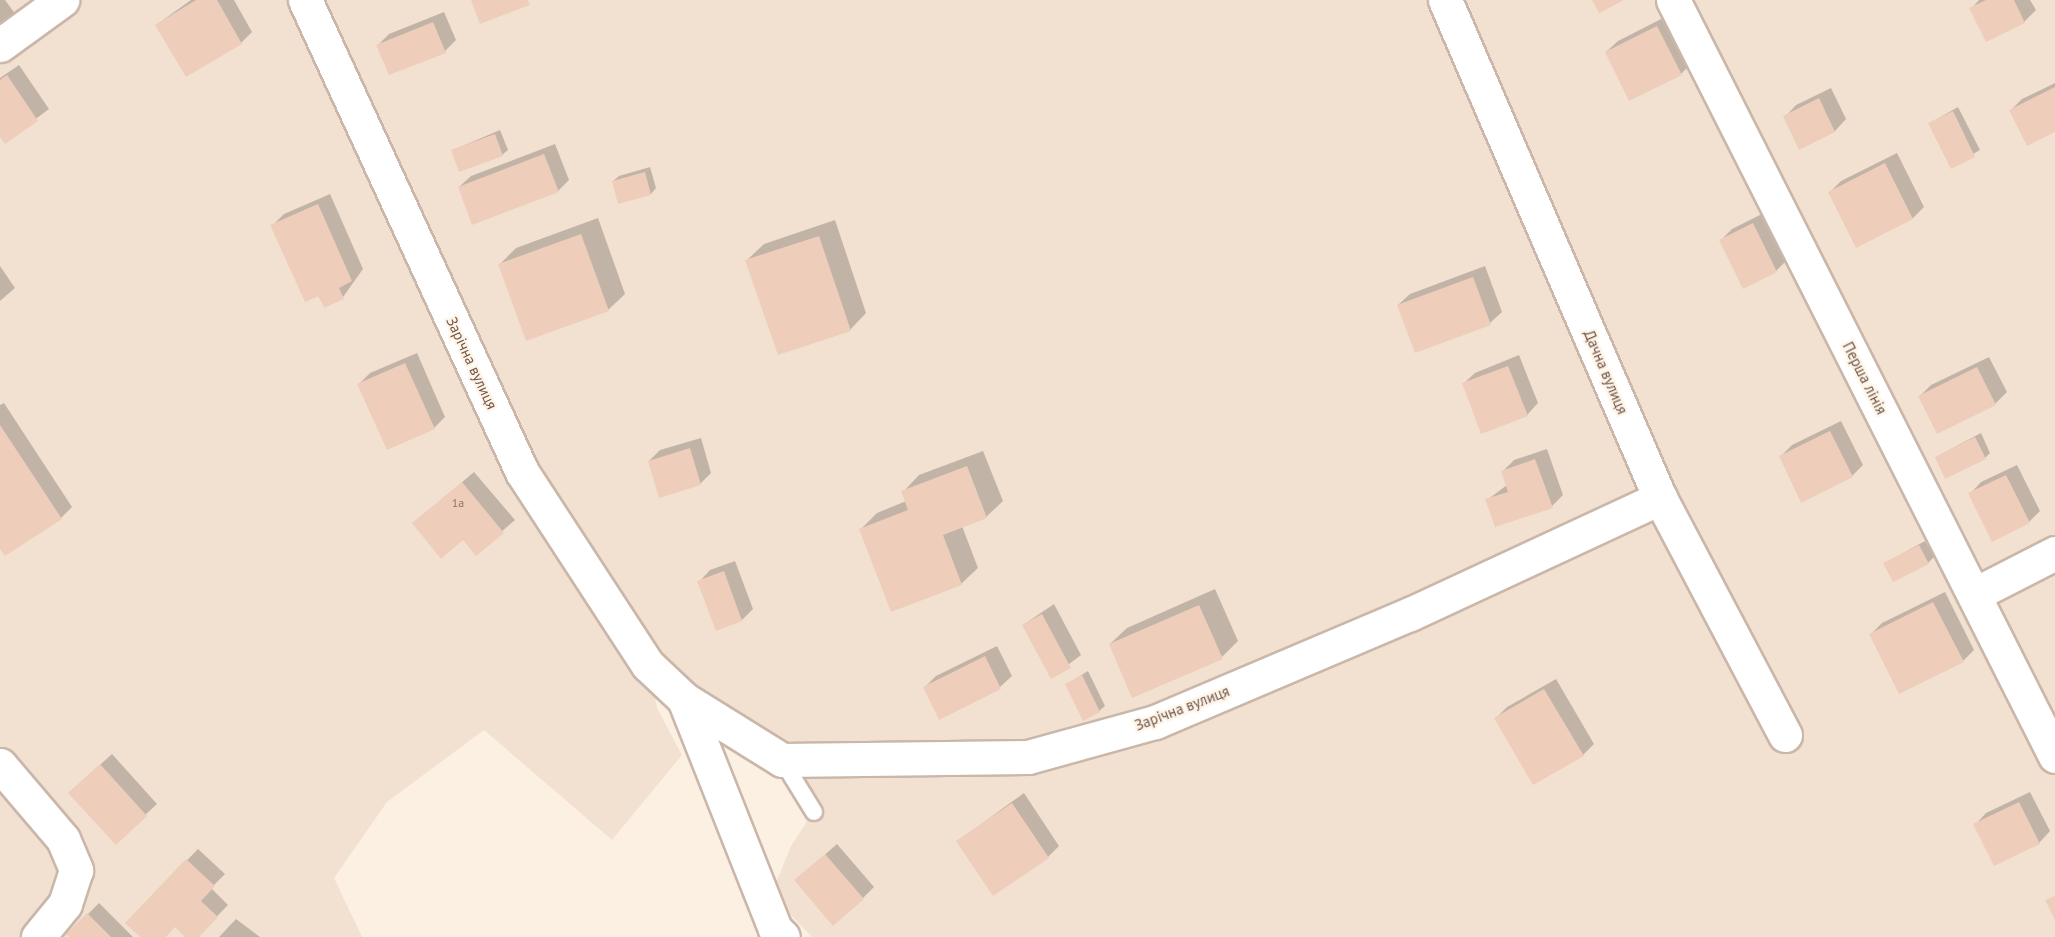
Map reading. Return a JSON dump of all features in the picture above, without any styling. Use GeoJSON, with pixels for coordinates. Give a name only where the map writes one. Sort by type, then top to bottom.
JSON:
{"type":"FeatureCollection","features":[{"type":"Feature","properties":{"kind":"street"},"geometry":{"type":"LineString","coordinates":[[0,45],[62,0]]}},
{"type":"Feature","properties":{"kind":"street","name":"Зарічна вулиця"},"geometry":{"type":"LineString","coordinates":[[305,0],[522,472],[648,665],[684,699],[782,760],[1028,757],[1155,722],[1410,614],[1660,498]]}},
{"type":"Feature","properties":{"kind":"street","name":"Дачна вулиця"},"geometry":{"type":"LineString","coordinates":[[1445,0],[1660,498],[1785,735]]}},
{"type":"Feature","properties":{"kind":"street","name":"Перша лінія"},"geometry":{"type":"LineString","coordinates":[[1673,0],[2055,756]]}},
{"type":"Feature","properties":{"kind":"street"},"geometry":{"type":"LineString","coordinates":[[1975,594],[2055,553]]}},
{"type":"Feature","properties":{"kind":"street","name":"Зарічна вулиця"},"geometry":{"type":"LineString","coordinates":[[684,699],[778,934]]}},
{"type":"Feature","properties":{"kind":"street"},"geometry":{"type":"LineString","coordinates":[[0,765],[63,839],[76,870],[65,904],[38,937]]}},
{"type":"Feature","properties":{"kind":"lane"},"geometry":{"type":"LineString","coordinates":[[782,760],[814,812]]}},
{"type":"Feature","properties":{"kind":"shaded area"},"geometry":{"type":"Polygon","coordinates":[[[0,0],[2055,0],[2055,937],[812,937],[771,895],[791,846],[814,811],[782,760],[649,666],[657,708],[682,755],[612,840],[484,730],[387,802],[334,878],[362,937],[0,937],[0,0]]]}},
{"type":"Feature","properties":{"kind":"building"},"geometry":{"type":"Polygon","coordinates":[[[196,0],[217,0],[242,44],[186,77],[155,25],[196,0]]]}},
{"type":"Feature","properties":{"kind":"building"},"geometry":{"type":"Polygon","coordinates":[[[471,0],[528,0],[530,5],[480,24],[471,0]]]}},
{"type":"Feature","properties":{"kind":"building"},"geometry":{"type":"Polygon","coordinates":[[[1592,0],[1624,0],[1599,13],[1592,0]]]}},
{"type":"Feature","properties":{"kind":"building"},"geometry":{"type":"Polygon","coordinates":[[[1986,0],[2014,0],[2025,23],[1986,42],[1969,8],[1986,0]]]}},
{"type":"Feature","properties":{"kind":"building"},"geometry":{"type":"Polygon","coordinates":[[[433,22],[446,53],[389,75],[376,45],[433,22]]]}},
{"type":"Feature","properties":{"kind":"building"},"geometry":{"type":"Polygon","coordinates":[[[1657,26],[1682,75],[1629,101],[1605,52],[1657,26]]]}},
{"type":"Feature","properties":{"kind":"building"},"geometry":{"type":"Polygon","coordinates":[[[7,75],[38,121],[5,144],[0,137],[0,80],[7,75]]]}},
{"type":"Feature","properties":{"kind":"building"},"geometry":{"type":"Polygon","coordinates":[[[2055,87],[2055,132],[2027,146],[2009,110],[2055,87]]]}},
{"type":"Feature","properties":{"kind":"building"},"geometry":{"type":"Polygon","coordinates":[[[1819,98],[1835,132],[1799,150],[1783,116],[1819,98]]]}},
{"type":"Feature","properties":{"kind":"building"},"geometry":{"type":"Polygon","coordinates":[[[1953,111],[1975,157],[1951,169],[1928,123],[1953,111]]]}},
{"type":"Feature","properties":{"kind":"building"},"geometry":{"type":"Polygon","coordinates":[[[495,134],[503,156],[459,172],[451,150],[495,134]]]}},
{"type":"Feature","properties":{"kind":"building"},"geometry":{"type":"Polygon","coordinates":[[[544,154],[559,192],[472,225],[458,187],[544,154]]]}},
{"type":"Feature","properties":{"kind":"building"},"geometry":{"type":"Polygon","coordinates":[[[1885,163],[1913,219],[1856,248],[1828,192],[1885,163]]]}},
{"type":"Feature","properties":{"kind":"building"},"geometry":{"type":"Polygon","coordinates":[[[645,172],[651,195],[618,204],[612,181],[645,172]]]}},
{"type":"Feature","properties":{"kind":"building"},"geometry":{"type":"Polygon","coordinates":[[[318,204],[352,281],[339,288],[344,299],[324,308],[319,296],[305,302],[270,225],[318,204]]]}},
{"type":"Feature","properties":{"kind":"building"},"geometry":{"type":"Polygon","coordinates":[[[1753,223],[1777,272],[1743,289],[1719,240],[1753,223]]]}},
{"type":"Feature","properties":{"kind":"building"},"geometry":{"type":"Polygon","coordinates":[[[581,234],[609,311],[526,341],[498,264],[581,234]]]}},
{"type":"Feature","properties":{"kind":"building"},"geometry":{"type":"Polygon","coordinates":[[[819,236],[851,331],[778,355],[745,260],[819,236]]]}},
{"type":"Feature","properties":{"kind":"building"},"geometry":{"type":"Polygon","coordinates":[[[1473,277],[1491,325],[1415,353],[1397,305],[1473,277]]]}},
{"type":"Feature","properties":{"kind":"building"},"geometry":{"type":"Polygon","coordinates":[[[405,363],[435,429],[387,450],[357,384],[405,363]]]}},
{"type":"Feature","properties":{"kind":"building"},"geometry":{"type":"Polygon","coordinates":[[[1508,366],[1528,416],[1481,434],[1462,383],[1508,366]]]}},
{"type":"Feature","properties":{"kind":"building"},"geometry":{"type":"Polygon","coordinates":[[[1977,367],[1996,405],[1937,434],[1918,396],[1977,367]]]}},
{"type":"Feature","properties":{"kind":"building"},"geometry":{"type":"Polygon","coordinates":[[[0,425],[62,519],[5,556],[0,549],[0,425]]]}},
{"type":"Feature","properties":{"kind":"building"},"geometry":{"type":"Polygon","coordinates":[[[1830,431],[1853,477],[1801,503],[1779,456],[1830,431]]]}},
{"type":"Feature","properties":{"kind":"building"},"geometry":{"type":"Polygon","coordinates":[[[1975,437],[1986,459],[1945,479],[1935,457],[1975,437]]]}},
{"type":"Feature","properties":{"kind":"building"},"geometry":{"type":"Polygon","coordinates":[[[690,448],[701,485],[659,498],[648,461],[690,448]]]}},
{"type":"Feature","properties":{"kind":"building"},"geometry":{"type":"Polygon","coordinates":[[[1535,459],[1553,508],[1495,527],[1485,499],[1508,492],[1501,471],[1535,459]]]}},
{"type":"Feature","properties":{"kind":"building"},"geometry":{"type":"Polygon","coordinates":[[[967,466],[987,518],[943,535],[962,585],[891,612],[859,529],[908,510],[901,491],[967,466]]]}},
{"type":"Feature","properties":{"kind":"building"},"geometry":{"type":"Polygon","coordinates":[[[2006,475],[2030,523],[1992,542],[1968,493],[2006,475]]]}},
{"type":"Feature","properties":{"kind":"building"},"geometry":{"type":"Polygon","coordinates":[[[462,482],[504,533],[476,556],[463,540],[441,559],[412,523],[462,482]]]}},
{"type":"Feature","properties":{"kind":"building"},"geometry":{"type":"Polygon","coordinates":[[[1919,545],[1929,564],[1893,582],[1883,563],[1919,545]]]}},
{"type":"Feature","properties":{"kind":"building"},"geometry":{"type":"Polygon","coordinates":[[[724,571],[742,621],[716,631],[697,581],[724,571]]]}},
{"type":"Feature","properties":{"kind":"building"},"geometry":{"type":"Polygon","coordinates":[[[1933,602],[1964,662],[1899,694],[1869,634],[1933,602]]]}},
{"type":"Feature","properties":{"kind":"building"},"geometry":{"type":"Polygon","coordinates":[[[1199,605],[1223,659],[1132,698],[1109,644],[1199,605]]]}},
{"type":"Feature","properties":{"kind":"building"},"geometry":{"type":"Polygon","coordinates":[[[1042,614],[1071,668],[1051,679],[1022,625],[1042,614]]]}},
{"type":"Feature","properties":{"kind":"building"},"geometry":{"type":"Polygon","coordinates":[[[985,656],[1001,689],[939,720],[923,687],[985,656]]]}},
{"type":"Feature","properties":{"kind":"building"},"geometry":{"type":"Polygon","coordinates":[[[1082,675],[1100,712],[1083,721],[1065,684],[1082,675]]]}},
{"type":"Feature","properties":{"kind":"building"},"geometry":{"type":"Polygon","coordinates":[[[1544,689],[1584,756],[1533,785],[1494,718],[1544,689]]]}},
{"type":"Feature","properties":{"kind":"building"},"geometry":{"type":"Polygon","coordinates":[[[100,764],[147,816],[116,845],[68,793],[100,764]]]}},
{"type":"Feature","properties":{"kind":"building"},"geometry":{"type":"Polygon","coordinates":[[[2019,802],[2040,844],[1994,866],[1973,824],[2019,802]]]}},
{"type":"Feature","properties":{"kind":"building"},"geometry":{"type":"Polygon","coordinates":[[[1012,803],[1049,858],[993,896],[956,841],[1012,803]]]}},
{"type":"Feature","properties":{"kind":"building"},"geometry":{"type":"Polygon","coordinates":[[[825,854],[864,899],[833,926],[794,880],[825,854]]]}},
{"type":"Feature","properties":{"kind":"building"},"geometry":{"type":"Polygon","coordinates":[[[186,859],[215,886],[201,901],[218,917],[199,937],[185,937],[175,927],[166,937],[140,937],[125,923],[186,859]]]}},
{"type":"Feature","properties":{"kind":"building"},"geometry":{"type":"Polygon","coordinates":[[[2055,896],[2055,920],[2045,900],[2055,896]]]}},
{"type":"Feature","properties":{"kind":"building"},"geometry":{"type":"Polygon","coordinates":[[[87,913],[111,937],[69,937],[66,934],[87,913]]]}}]}
